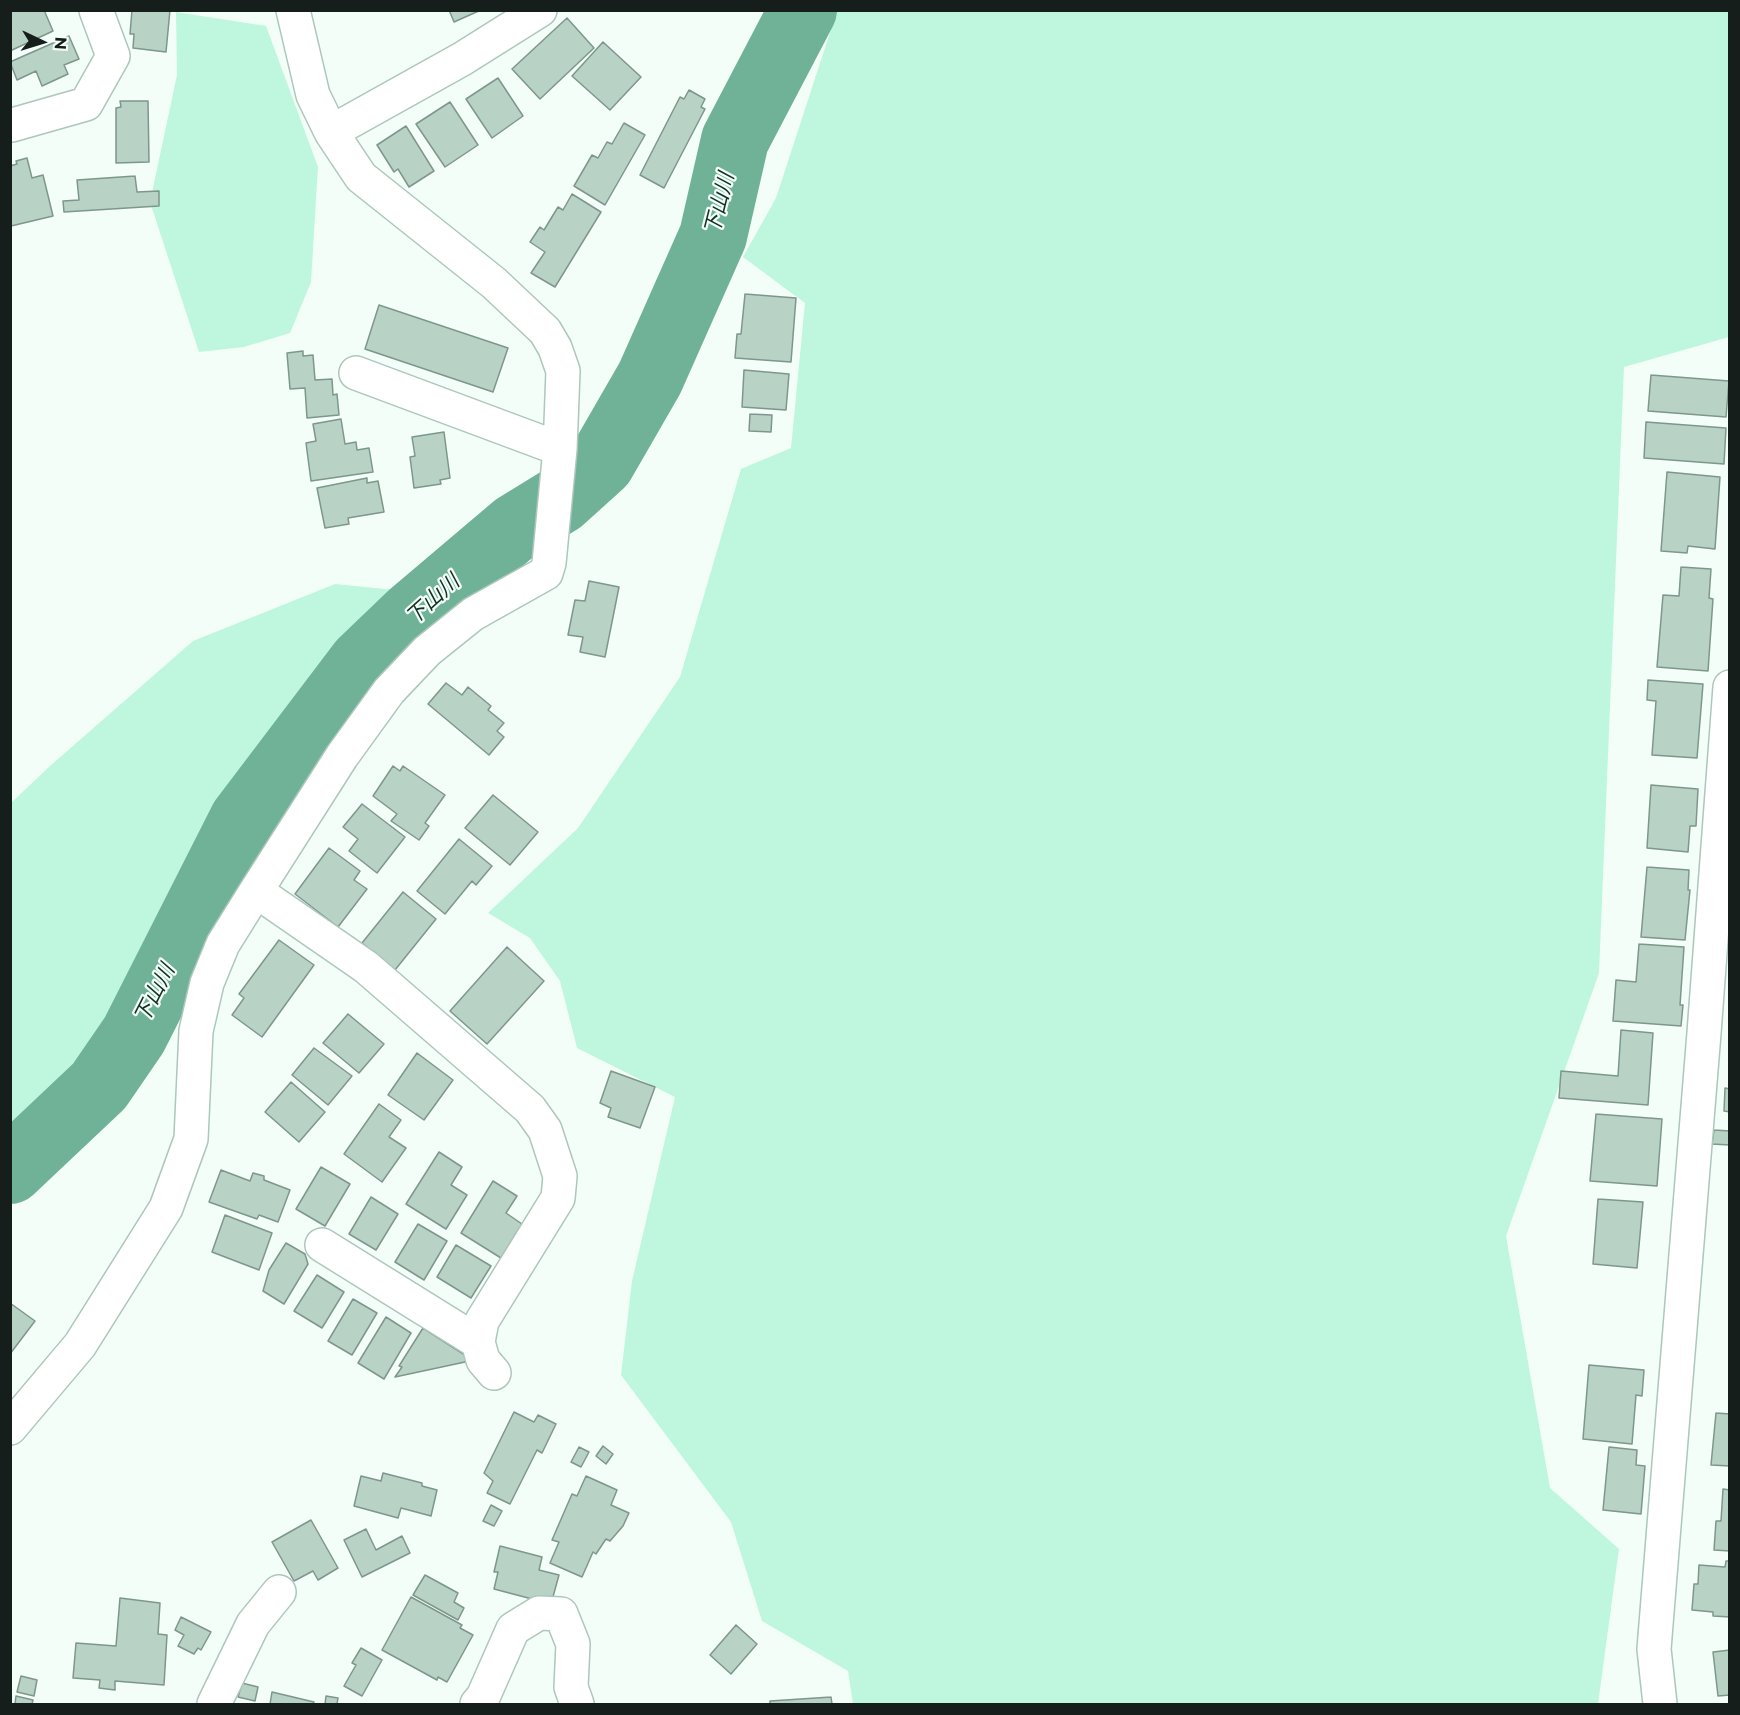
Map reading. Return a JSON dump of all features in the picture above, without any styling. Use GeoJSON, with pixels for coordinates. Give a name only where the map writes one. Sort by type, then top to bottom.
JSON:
{"type":"FeatureCollection","features":[{"type":"Feature","properties":{"kind":"street"},"geometry":{"type":"LineString","coordinates":[[12,124],[86,104],[113,56],[96,10]]}},
{"type":"Feature","properties":{"kind":"street"},"geometry":{"type":"LineString","coordinates":[[10,1428],[80,1345],[166,1208],[191,1139],[196,1031],[207,983],[223,944],[256,891],[342,756],[389,691],[426,651],[473,614],[546,573],[549,563],[559,458],[563,371],[555,348],[545,331],[494,283],[361,177],[331,132],[313,95],[293,10]]}},
{"type":"Feature","properties":{"kind":"street"},"geometry":{"type":"LineString","coordinates":[[331,132],[462,59],[540,10]]}},
{"type":"Feature","properties":{"kind":"street"},"geometry":{"type":"LineString","coordinates":[[356,373],[559,458]]}},
{"type":"Feature","properties":{"kind":"street"},"geometry":{"type":"LineString","coordinates":[[1660,1704],[1654,1649],[1717,1034],[1730,687]]}},
{"type":"Feature","properties":{"kind":"street"},"geometry":{"type":"LineString","coordinates":[[256,891],[366,967],[530,1109],[545,1130],[560,1176],[558,1198],[482,1321],[478,1342],[483,1360],[494,1373]]}},
{"type":"Feature","properties":{"kind":"street"},"geometry":{"type":"LineString","coordinates":[[322,1245],[478,1342]]}},
{"type":"Feature","properties":{"kind":"street"},"geometry":{"type":"LineString","coordinates":[[214,1704],[253,1624],[279,1592]]}},
{"type":"Feature","properties":{"kind":"street"},"geometry":{"type":"LineString","coordinates":[[477,1704],[483,1697],[513,1629],[539,1613],[561,1614],[573,1644],[571,1688],[577,1704]]}},
{"type":"Feature","properties":{"kind":"green space"},"geometry":{"type":"Polygon","coordinates":[[[837,11],[1729,11],[1729,337],[1624,367],[1599,973],[1506,1236],[1550,1488],[1619,1549],[1598,1704],[853,1704],[848,1671],[762,1621],[731,1522],[621,1375],[632,1281],[675,1097],[577,1048],[560,981],[530,938],[488,913],[578,828],[680,677],[741,469],[791,448],[805,303],[743,257],[776,198],[837,11]]]}},
{"type":"Feature","properties":{"kind":"green space"},"geometry":{"type":"Polygon","coordinates":[[[176,12],[266,26],[318,167],[311,282],[290,333],[244,347],[199,352],[150,202],[177,75],[176,12]]]}},
{"type":"Feature","properties":{"kind":"green space"},"geometry":{"type":"Polygon","coordinates":[[[335,584],[405,591],[330,672],[221,830],[87,1063],[11,1151],[11,803],[193,641],[335,584]]]}},
{"type":"Feature","properties":{"kind":"building"},"geometry":{"type":"Polygon","coordinates":[[[10,10],[44,10],[53,31],[10,51],[10,10]]]}},
{"type":"Feature","properties":{"kind":"building"},"geometry":{"type":"Polygon","coordinates":[[[132,10],[170,10],[166,52],[133,48],[134,34],[130,34],[132,10]]]}},
{"type":"Feature","properties":{"kind":"building"},"geometry":{"type":"Polygon","coordinates":[[[449,10],[481,10],[454,22],[449,10]]]}},
{"type":"Feature","properties":{"kind":"building"},"geometry":{"type":"Polygon","coordinates":[[[567,18],[594,48],[540,99],[512,69],[567,18]]]}},
{"type":"Feature","properties":{"kind":"building"},"geometry":{"type":"Polygon","coordinates":[[[69,36],[79,59],[64,65],[68,74],[42,86],[36,71],[17,80],[10,62],[69,36]]]}},
{"type":"Feature","properties":{"kind":"building"},"geometry":{"type":"Polygon","coordinates":[[[603,42],[641,77],[610,110],[572,76],[603,42]]]}},
{"type":"Feature","properties":{"kind":"building"},"geometry":{"type":"Polygon","coordinates":[[[498,78],[523,116],[492,138],[466,99],[498,78]]]}},
{"type":"Feature","properties":{"kind":"building"},"geometry":{"type":"Polygon","coordinates":[[[689,90],[705,99],[701,107],[705,109],[664,188],[640,175],[680,97],[684,99],[689,90]]]}},
{"type":"Feature","properties":{"kind":"building"},"geometry":{"type":"Polygon","coordinates":[[[120,101],[148,101],[149,162],[116,163],[116,108],[121,107],[120,101]]]}},
{"type":"Feature","properties":{"kind":"building"},"geometry":{"type":"Polygon","coordinates":[[[450,102],[478,145],[445,167],[416,124],[450,102]]]}},
{"type":"Feature","properties":{"kind":"building"},"geometry":{"type":"Polygon","coordinates":[[[624,123],[645,135],[605,205],[574,186],[592,155],[598,158],[607,142],[612,144],[624,123]]]}},
{"type":"Feature","properties":{"kind":"building"},"geometry":{"type":"Polygon","coordinates":[[[406,126],[434,171],[409,187],[398,169],[394,172],[377,145],[406,126]]]}},
{"type":"Feature","properties":{"kind":"building"},"geometry":{"type":"Polygon","coordinates":[[[27,158],[32,178],[43,175],[53,216],[11,226],[10,166],[17,164],[16,161],[27,158]]]}},
{"type":"Feature","properties":{"kind":"building"},"geometry":{"type":"Polygon","coordinates":[[[135,176],[137,192],[159,191],[159,206],[64,212],[63,201],[79,200],[77,180],[135,176]]]}},
{"type":"Feature","properties":{"kind":"building"},"geometry":{"type":"Polygon","coordinates":[[[572,194],[601,212],[555,287],[531,273],[545,252],[530,242],[540,227],[544,230],[558,207],[563,210],[572,194]]]}},
{"type":"Feature","properties":{"kind":"building"},"geometry":{"type":"Polygon","coordinates":[[[745,294],[796,298],[791,362],[735,358],[737,334],[741,334],[745,294]]]}},
{"type":"Feature","properties":{"kind":"building"},"geometry":{"type":"Polygon","coordinates":[[[379,305],[508,348],[493,392],[365,349],[379,305]]]}},
{"type":"Feature","properties":{"kind":"building"},"geometry":{"type":"Polygon","coordinates":[[[303,351],[303,356],[313,355],[315,380],[332,379],[333,395],[337,394],[339,415],[307,418],[305,388],[290,389],[287,353],[303,351]]]}},
{"type":"Feature","properties":{"kind":"building"},"geometry":{"type":"Polygon","coordinates":[[[744,370],[789,374],[786,410],[742,407],[744,370]]]}},
{"type":"Feature","properties":{"kind":"building"},"geometry":{"type":"Polygon","coordinates":[[[1651,375],[1729,381],[1726,417],[1648,411],[1651,375]]]}},
{"type":"Feature","properties":{"kind":"building"},"geometry":{"type":"Polygon","coordinates":[[[750,414],[772,415],[771,432],[749,431],[750,414]]]}},
{"type":"Feature","properties":{"kind":"building"},"geometry":{"type":"Polygon","coordinates":[[[341,419],[345,444],[356,442],[357,450],[369,448],[373,472],[311,481],[306,443],[316,441],[313,424],[341,419]]]}},
{"type":"Feature","properties":{"kind":"building"},"geometry":{"type":"Polygon","coordinates":[[[1646,422],[1726,428],[1724,464],[1644,458],[1646,422]]]}},
{"type":"Feature","properties":{"kind":"building"},"geometry":{"type":"Polygon","coordinates":[[[444,432],[450,478],[440,480],[441,484],[414,488],[410,457],[415,456],[412,437],[444,432]]]}},
{"type":"Feature","properties":{"kind":"building"},"geometry":{"type":"Polygon","coordinates":[[[1667,472],[1720,477],[1715,549],[1688,546],[1687,553],[1661,551],[1667,472]]]}},
{"type":"Feature","properties":{"kind":"building"},"geometry":{"type":"Polygon","coordinates":[[[367,478],[367,483],[378,481],[384,512],[348,518],[349,524],[325,528],[317,488],[367,478]]]}},
{"type":"Feature","properties":{"kind":"building"},"geometry":{"type":"Polygon","coordinates":[[[1681,567],[1711,569],[1709,598],[1713,599],[1708,671],[1657,667],[1663,595],[1679,596],[1681,567]]]}},
{"type":"Feature","properties":{"kind":"building"},"geometry":{"type":"Polygon","coordinates":[[[589,581],[619,587],[605,657],[580,652],[583,637],[568,635],[575,600],[585,601],[589,581]]]}},
{"type":"Feature","properties":{"kind":"building"},"geometry":{"type":"Polygon","coordinates":[[[1648,680],[1703,684],[1697,758],[1652,755],[1656,701],[1647,700],[1648,680]]]}},
{"type":"Feature","properties":{"kind":"building"},"geometry":{"type":"Polygon","coordinates":[[[446,683],[462,695],[468,687],[491,706],[488,710],[504,723],[497,731],[504,737],[489,755],[428,704],[446,683]]]}},
{"type":"Feature","properties":{"kind":"building"},"geometry":{"type":"Polygon","coordinates":[[[393,766],[400,771],[403,766],[445,795],[425,823],[429,826],[419,840],[391,821],[397,814],[373,796],[393,766]]]}},
{"type":"Feature","properties":{"kind":"building"},"geometry":{"type":"Polygon","coordinates":[[[1651,785],[1698,789],[1696,826],[1690,826],[1688,852],[1647,848],[1651,785]]]}},
{"type":"Feature","properties":{"kind":"building"},"geometry":{"type":"Polygon","coordinates":[[[493,795],[538,832],[510,865],[465,828],[493,795]]]}},
{"type":"Feature","properties":{"kind":"building"},"geometry":{"type":"Polygon","coordinates":[[[362,804],[405,837],[377,873],[349,851],[358,839],[343,827],[362,804]]]}},
{"type":"Feature","properties":{"kind":"building"},"geometry":{"type":"Polygon","coordinates":[[[459,839],[492,866],[476,885],[472,881],[445,914],[417,891],[459,839]]]}},
{"type":"Feature","properties":{"kind":"building"},"geometry":{"type":"Polygon","coordinates":[[[329,848],[360,871],[354,880],[367,889],[338,927],[295,894],[329,848]]]}},
{"type":"Feature","properties":{"kind":"building"},"geometry":{"type":"Polygon","coordinates":[[[1647,867],[1689,870],[1688,890],[1690,890],[1685,940],[1641,937],[1647,867]]]}},
{"type":"Feature","properties":{"kind":"building"},"geometry":{"type":"Polygon","coordinates":[[[403,892],[436,919],[395,970],[362,943],[403,892]]]}},
{"type":"Feature","properties":{"kind":"building"},"geometry":{"type":"Polygon","coordinates":[[[279,940],[314,965],[262,1037],[232,1015],[244,998],[239,994],[279,940]]]}},
{"type":"Feature","properties":{"kind":"building"},"geometry":{"type":"Polygon","coordinates":[[[1639,944],[1684,947],[1681,1026],[1613,1021],[1616,980],[1636,982],[1639,944]]]}},
{"type":"Feature","properties":{"kind":"building"},"geometry":{"type":"Polygon","coordinates":[[[507,947],[544,981],[487,1044],[450,1011],[507,947]]]}},
{"type":"Feature","properties":{"kind":"building"},"geometry":{"type":"Polygon","coordinates":[[[348,1014],[384,1044],[359,1073],[323,1043],[348,1014]]]}},
{"type":"Feature","properties":{"kind":"building"},"geometry":{"type":"Polygon","coordinates":[[[1621,1030],[1653,1033],[1648,1105],[1559,1098],[1561,1071],[1618,1076],[1621,1030]]]}},
{"type":"Feature","properties":{"kind":"building"},"geometry":{"type":"Polygon","coordinates":[[[314,1048],[352,1076],[328,1105],[292,1075],[314,1048]]]}},
{"type":"Feature","properties":{"kind":"building"},"geometry":{"type":"Polygon","coordinates":[[[417,1053],[453,1080],[424,1120],[388,1095],[417,1053]]]}},
{"type":"Feature","properties":{"kind":"building"},"geometry":{"type":"Polygon","coordinates":[[[611,1071],[655,1087],[640,1128],[608,1117],[611,1108],[600,1103],[611,1071]]]}},
{"type":"Feature","properties":{"kind":"building"},"geometry":{"type":"Polygon","coordinates":[[[291,1082],[325,1112],[299,1142],[265,1112],[291,1082]]]}},
{"type":"Feature","properties":{"kind":"building"},"geometry":{"type":"Polygon","coordinates":[[[1725,1088],[1730,1089],[1730,1112],[1724,1111],[1725,1088]]]}},
{"type":"Feature","properties":{"kind":"building"},"geometry":{"type":"Polygon","coordinates":[[[379,1104],[401,1120],[389,1137],[406,1148],[382,1182],[344,1154],[379,1104]]]}},
{"type":"Feature","properties":{"kind":"building"},"geometry":{"type":"Polygon","coordinates":[[[1596,1114],[1662,1119],[1657,1186],[1590,1181],[1596,1114]]]}},
{"type":"Feature","properties":{"kind":"building"},"geometry":{"type":"Polygon","coordinates":[[[1714,1130],[1730,1131],[1730,1145],[1712,1144],[1714,1130]]]}},
{"type":"Feature","properties":{"kind":"building"},"geometry":{"type":"Polygon","coordinates":[[[439,1152],[462,1167],[451,1185],[467,1195],[446,1229],[406,1204],[439,1152]]]}},
{"type":"Feature","properties":{"kind":"building"},"geometry":{"type":"Polygon","coordinates":[[[321,1167],[350,1184],[325,1226],[296,1209],[321,1167]]]}},
{"type":"Feature","properties":{"kind":"building"},"geometry":{"type":"Polygon","coordinates":[[[221,1170],[250,1181],[253,1173],[264,1176],[264,1180],[290,1190],[278,1222],[259,1215],[257,1219],[209,1202],[221,1170]]]}},
{"type":"Feature","properties":{"kind":"building"},"geometry":{"type":"Polygon","coordinates":[[[493,1181],[517,1196],[506,1213],[522,1224],[501,1258],[461,1233],[493,1181]]]}},
{"type":"Feature","properties":{"kind":"building"},"geometry":{"type":"Polygon","coordinates":[[[371,1197],[398,1214],[376,1250],[349,1234],[371,1197]]]}},
{"type":"Feature","properties":{"kind":"building"},"geometry":{"type":"Polygon","coordinates":[[[1598,1199],[1643,1202],[1637,1268],[1593,1264],[1598,1199]]]}},
{"type":"Feature","properties":{"kind":"building"},"geometry":{"type":"Polygon","coordinates":[[[225,1215],[272,1233],[259,1270],[212,1252],[225,1215]]]}},
{"type":"Feature","properties":{"kind":"building"},"geometry":{"type":"Polygon","coordinates":[[[418,1224],[447,1241],[424,1280],[395,1262],[418,1224]]]}},
{"type":"Feature","properties":{"kind":"building"},"geometry":{"type":"Polygon","coordinates":[[[286,1243],[305,1254],[308,1264],[284,1304],[263,1291],[269,1270],[286,1243]]]}},
{"type":"Feature","properties":{"kind":"building"},"geometry":{"type":"Polygon","coordinates":[[[456,1245],[491,1266],[471,1298],[437,1277],[456,1245]]]}},
{"type":"Feature","properties":{"kind":"building"},"geometry":{"type":"Polygon","coordinates":[[[317,1275],[344,1292],[322,1328],[294,1311],[317,1275]]]}},
{"type":"Feature","properties":{"kind":"building"},"geometry":{"type":"Polygon","coordinates":[[[353,1299],[377,1313],[352,1355],[328,1341],[353,1299]]]}},
{"type":"Feature","properties":{"kind":"building"},"geometry":{"type":"Polygon","coordinates":[[[10,1303],[35,1321],[10,1354],[10,1303]]]}},
{"type":"Feature","properties":{"kind":"building"},"geometry":{"type":"Polygon","coordinates":[[[386,1317],[411,1333],[384,1379],[358,1363],[386,1317]]]}},
{"type":"Feature","properties":{"kind":"building"},"geometry":{"type":"Polygon","coordinates":[[[423,1328],[468,1357],[465,1362],[395,1377],[402,1367],[399,1366],[423,1328]]]}},
{"type":"Feature","properties":{"kind":"building"},"geometry":{"type":"Polygon","coordinates":[[[1589,1365],[1644,1370],[1642,1396],[1636,1395],[1632,1444],[1583,1439],[1589,1365]]]}},
{"type":"Feature","properties":{"kind":"building"},"geometry":{"type":"Polygon","coordinates":[[[514,1412],[534,1422],[538,1415],[556,1424],[542,1453],[537,1450],[510,1504],[487,1493],[493,1481],[484,1473],[514,1412]]]}},
{"type":"Feature","properties":{"kind":"building"},"geometry":{"type":"Polygon","coordinates":[[[1716,1413],[1730,1414],[1730,1466],[1711,1465],[1716,1413]]]}},
{"type":"Feature","properties":{"kind":"building"},"geometry":{"type":"Polygon","coordinates":[[[603,1446],[613,1454],[606,1464],[596,1456],[603,1446]]]}},
{"type":"Feature","properties":{"kind":"building"},"geometry":{"type":"Polygon","coordinates":[[[579,1447],[589,1452],[581,1467],[571,1462],[579,1447]]]}},
{"type":"Feature","properties":{"kind":"building"},"geometry":{"type":"Polygon","coordinates":[[[1609,1447],[1637,1450],[1636,1465],[1645,1466],[1641,1514],[1603,1510],[1609,1447]]]}},
{"type":"Feature","properties":{"kind":"building"},"geometry":{"type":"Polygon","coordinates":[[[383,1473],[422,1483],[422,1486],[437,1490],[431,1516],[401,1508],[398,1518],[354,1506],[361,1476],[381,1481],[383,1473]]]}},
{"type":"Feature","properties":{"kind":"building"},"geometry":{"type":"Polygon","coordinates":[[[586,1476],[617,1490],[611,1505],[629,1513],[623,1526],[610,1541],[606,1539],[596,1554],[593,1552],[582,1577],[550,1563],[559,1542],[552,1540],[572,1494],[577,1496],[586,1476]]]}},
{"type":"Feature","properties":{"kind":"building"},"geometry":{"type":"Polygon","coordinates":[[[1723,1489],[1730,1490],[1730,1551],[1714,1550],[1716,1521],[1721,1521],[1723,1489]]]}},
{"type":"Feature","properties":{"kind":"building"},"geometry":{"type":"Polygon","coordinates":[[[491,1505],[502,1511],[494,1526],[483,1521],[491,1505]]]}},
{"type":"Feature","properties":{"kind":"building"},"geometry":{"type":"Polygon","coordinates":[[[311,1520],[338,1568],[318,1580],[313,1571],[294,1581],[272,1542],[311,1520]]]}},
{"type":"Feature","properties":{"kind":"building"},"geometry":{"type":"Polygon","coordinates":[[[366,1529],[376,1550],[402,1536],[410,1553],[362,1577],[344,1540],[366,1529]]]}},
{"type":"Feature","properties":{"kind":"building"},"geometry":{"type":"Polygon","coordinates":[[[500,1546],[542,1557],[539,1570],[559,1575],[551,1604],[494,1589],[498,1572],[494,1572],[500,1546]]]}},
{"type":"Feature","properties":{"kind":"building"},"geometry":{"type":"Polygon","coordinates":[[[1726,1561],[1730,1561],[1730,1617],[1713,1616],[1713,1612],[1692,1610],[1694,1584],[1698,1584],[1699,1565],[1725,1567],[1726,1561]]]}},
{"type":"Feature","properties":{"kind":"building"},"geometry":{"type":"Polygon","coordinates":[[[425,1575],[458,1593],[454,1602],[464,1608],[458,1620],[413,1595],[425,1575]]]}},
{"type":"Feature","properties":{"kind":"building"},"geometry":{"type":"Polygon","coordinates":[[[411,1597],[462,1625],[460,1628],[473,1635],[447,1682],[438,1677],[437,1680],[382,1650],[411,1597]]]}},
{"type":"Feature","properties":{"kind":"building"},"geometry":{"type":"Polygon","coordinates":[[[120,1598],[160,1603],[158,1634],[167,1635],[164,1685],[115,1681],[115,1690],[99,1688],[100,1680],[73,1678],[76,1643],[116,1646],[120,1598]]]}},
{"type":"Feature","properties":{"kind":"building"},"geometry":{"type":"Polygon","coordinates":[[[181,1617],[211,1632],[201,1650],[198,1648],[194,1654],[178,1646],[184,1635],[175,1630],[181,1617]]]}},
{"type":"Feature","properties":{"kind":"building"},"geometry":{"type":"Polygon","coordinates":[[[736,1625],[757,1644],[731,1674],[710,1655],[736,1625]]]}},
{"type":"Feature","properties":{"kind":"building"},"geometry":{"type":"Polygon","coordinates":[[[361,1648],[382,1660],[362,1696],[344,1686],[356,1665],[352,1663],[361,1648]]]}},
{"type":"Feature","properties":{"kind":"building"},"geometry":{"type":"Polygon","coordinates":[[[1730,1650],[1730,1695],[1718,1696],[1713,1652],[1730,1650]]]}},
{"type":"Feature","properties":{"kind":"building"},"geometry":{"type":"Polygon","coordinates":[[[21,1676],[37,1680],[34,1696],[17,1692],[21,1676]]]}},
{"type":"Feature","properties":{"kind":"building"},"geometry":{"type":"Polygon","coordinates":[[[242,1683],[258,1687],[255,1701],[238,1697],[242,1683]]]}},
{"type":"Feature","properties":{"kind":"building"},"geometry":{"type":"Polygon","coordinates":[[[272,1692],[314,1702],[313,1704],[270,1704],[272,1692]]]}},
{"type":"Feature","properties":{"kind":"building"},"geometry":{"type":"Polygon","coordinates":[[[16,1696],[33,1700],[32,1704],[15,1704],[16,1696]]]}},
{"type":"Feature","properties":{"kind":"building"},"geometry":{"type":"Polygon","coordinates":[[[326,1696],[338,1698],[337,1704],[325,1704],[326,1696]]]}},
{"type":"Feature","properties":{"kind":"building"},"geometry":{"type":"Polygon","coordinates":[[[831,1697],[832,1704],[770,1704],[770,1701],[831,1697]]]}},
{"type":"Feature","properties":{"kind":"waterway","name":"下山川"},"geometry":{"type":"LineString","coordinates":[[10,1170],[99,1086],[134,1035],[243,820],[362,663],[411,616],[516,527],[560,500],[601,463],[650,378],[713,236],[735,140],[803,10]]}}]}
